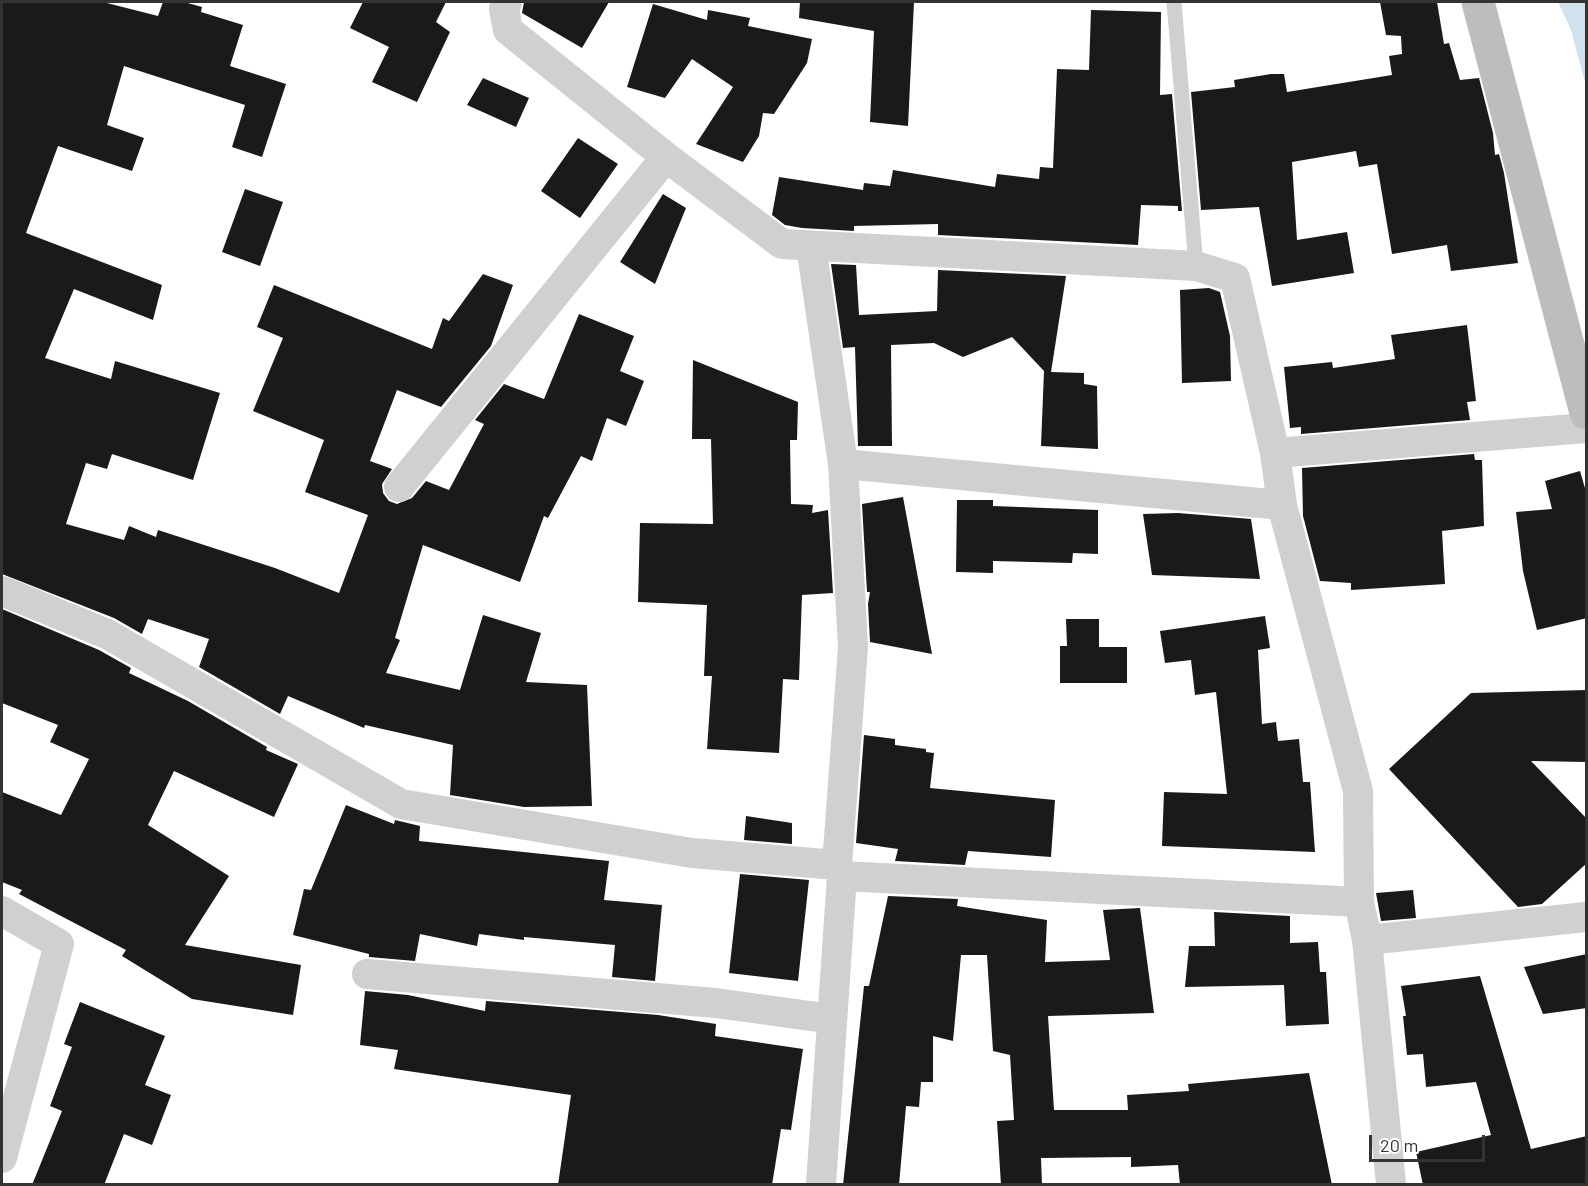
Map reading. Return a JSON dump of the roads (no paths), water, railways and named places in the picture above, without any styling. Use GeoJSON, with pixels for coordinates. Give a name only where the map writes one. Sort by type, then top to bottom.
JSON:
{"type":"FeatureCollection","features":[{"type":"Feature","properties":{"kind":"street"},"geometry":{"type":"LineString","coordinates":[[507,2],[504,9],[508,30],[666,156],[782,244],[1196,266],[1235,278],[1275,453],[1282,505],[1358,791],[1359,902],[1367,940],[1390,1185]]}},
{"type":"Feature","properties":{"kind":"street"},"geometry":{"type":"LineString","coordinates":[[1478,2],[1587,413]]}},
{"type":"Feature","properties":{"kind":"street"},"geometry":{"type":"LineString","coordinates":[[399,487],[666,156]]}},
{"type":"Feature","properties":{"kind":"street"},"geometry":{"type":"LineString","coordinates":[[811,246],[843,464],[853,647],[821,1185]]}},
{"type":"Feature","properties":{"kind":"street"},"geometry":{"type":"LineString","coordinates":[[1275,453],[1587,428]]}},
{"type":"Feature","properties":{"kind":"street"},"geometry":{"type":"LineString","coordinates":[[843,464],[1282,505]]}},
{"type":"Feature","properties":{"kind":"street"},"geometry":{"type":"LineString","coordinates":[[2,591],[107,634],[401,804],[692,853],[839,870],[1359,902]]}},
{"type":"Feature","properties":{"kind":"street"},"geometry":{"type":"LineString","coordinates":[[2,911],[59,944],[2,1158]]}},
{"type":"Feature","properties":{"kind":"street"},"geometry":{"type":"LineString","coordinates":[[1367,940],[1587,917]]}},
{"type":"Feature","properties":{"kind":"street"},"geometry":{"type":"LineString","coordinates":[[367,974],[716,1003],[832,1019]]}},
{"type":"Feature","properties":{"kind":"lane"},"geometry":{"type":"LineString","coordinates":[[1174,2],[1196,266]]}},
{"type":"Feature","properties":{"kind":"water"},"geometry":{"type":"Polygon","coordinates":[[[1558,2],[1586,2],[1586,86],[1571,30],[1558,2]]]}}]}
